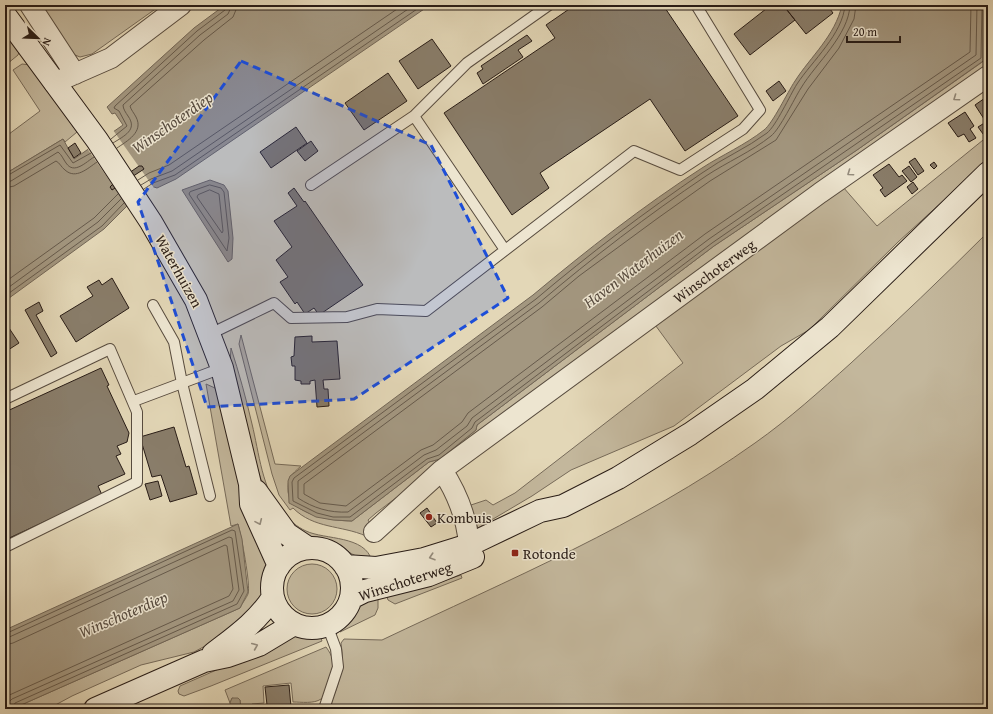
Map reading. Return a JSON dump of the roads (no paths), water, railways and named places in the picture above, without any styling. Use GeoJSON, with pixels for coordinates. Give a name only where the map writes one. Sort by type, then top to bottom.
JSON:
{"type":"FeatureCollection","features":[{"type":"Feature","properties":{"kind":"main road","name":"Waterhuizen"},"geometry":{"type":"LineString","coordinates":[[5,15],[97,140],[137,200],[178,266],[196,300],[222,368],[250,484],[251,504],[279,566]]}},
{"type":"Feature","properties":{"kind":"main road","name":"Winschoterweg"},"geometry":{"type":"LineString","coordinates":[[345,566],[376,568],[424,559],[469,545],[540,511],[563,506],[618,478],[690,434],[755,389],[830,327],[988,173]]}},
{"type":"Feature","properties":{"kind":"main road","name":"Waterhuizen"},"geometry":{"type":"LineString","coordinates":[[250,484],[262,497],[287,534],[308,548]]}},
{"type":"Feature","properties":{"kind":"main road","name":"Winschoterweg"},"geometry":{"type":"LineString","coordinates":[[351,598],[380,586],[429,575],[482,554],[546,523],[563,506]]}},
{"type":"Feature","properties":{"kind":"main road"},"geometry":{"type":"LineString","coordinates":[[308,548],[329,552],[345,566],[352,585],[351,598],[345,612],[327,625],[310,628],[294,624],[278,610],[273,597],[273,580],[279,566],[295,552],[308,548]]}},
{"type":"Feature","properties":{"kind":"main road"},"geometry":{"type":"LineString","coordinates":[[204,661],[248,628],[267,607],[273,597]]}},
{"type":"Feature","properties":{"kind":"main road"},"geometry":{"type":"LineString","coordinates":[[95,709],[204,661],[228,656],[258,645],[284,628],[294,624]]}},
{"type":"Feature","properties":{"kind":"street"},"geometry":{"type":"LineString","coordinates":[[30,5],[75,74]]}},
{"type":"Feature","properties":{"kind":"street"},"geometry":{"type":"LineString","coordinates":[[54,83],[111,58],[181,5]]}},
{"type":"Feature","properties":{"kind":"street","name":"Winschoterweg"},"geometry":{"type":"LineString","coordinates":[[374,532],[442,470],[827,189],[988,76]]}},
{"type":"Feature","properties":{"kind":"street"},"geometry":{"type":"LineString","coordinates":[[442,470],[462,509],[469,545]]}},
{"type":"Feature","properties":{"kind":"lane"},"geometry":{"type":"LineString","coordinates":[[311,185],[414,116],[467,62],[549,5]]}},
{"type":"Feature","properties":{"kind":"lane"},"geometry":{"type":"LineString","coordinates":[[210,334],[274,304],[291,318],[347,318],[377,309],[426,311],[634,152],[680,170],[743,129],[760,110],[696,5]]}},
{"type":"Feature","properties":{"kind":"lane"},"geometry":{"type":"LineString","coordinates":[[414,116],[505,250]]}},
{"type":"Feature","properties":{"kind":"lane"},"geometry":{"type":"LineString","coordinates":[[153,305],[174,342],[182,383],[210,496]]}},
{"type":"Feature","properties":{"kind":"lane"},"geometry":{"type":"LineString","coordinates":[[5,399],[110,349],[134,401],[137,412],[137,482],[5,547]]}},
{"type":"Feature","properties":{"kind":"lane"},"geometry":{"type":"LineString","coordinates":[[134,401],[222,368]]}},
{"type":"Feature","properties":{"kind":"lane"},"geometry":{"type":"LineString","coordinates":[[324,709],[338,667],[336,649],[327,625]]}},
{"type":"Feature","properties":{"kind":"water","name":"Winschoterdiep"},"geometry":{"type":"Polygon","coordinates":[[[225,5],[430,5],[176,179],[157,188],[154,187],[127,206],[104,229],[5,301],[5,174],[63,139],[74,159],[123,125],[115,113],[112,114],[107,107],[194,28],[225,5]]]}},
{"type":"Feature","properties":{"kind":"water","name":"Haven Waterhuizen"},"geometry":{"type":"Polygon","coordinates":[[[842,5],[986,5],[986,59],[857,150],[714,246],[477,425],[476,430],[440,459],[429,462],[352,521],[316,517],[289,503],[288,481],[290,476],[533,295],[637,213],[702,168],[764,130],[776,115],[801,72],[828,36],[839,16],[842,5]]]}},
{"type":"Feature","properties":{"kind":"water"},"geometry":{"type":"Polygon","coordinates":[[[210,180],[224,185],[228,191],[233,238],[232,259],[228,262],[182,190],[210,180]]]}},
{"type":"Feature","properties":{"kind":"water","name":"Winschoterdiep"},"geometry":{"type":"Polygon","coordinates":[[[238,524],[242,539],[248,592],[240,608],[12,709],[5,709],[5,630],[238,524]]]}},
{"type":"Feature","properties":{"kind":"water"},"geometry":{"type":"Polygon","coordinates":[[[232,698],[238,698],[240,700],[241,709],[231,709],[230,703],[232,698]]]}},
{"type":"Feature","properties":{"kind":"place","name":"Kombuis"},"geometry":{"type":"Point","coordinates":[429,517]}},
{"type":"Feature","properties":{"kind":"place","name":"Rotonde"},"geometry":{"type":"Point","coordinates":[515,553]}}]}
